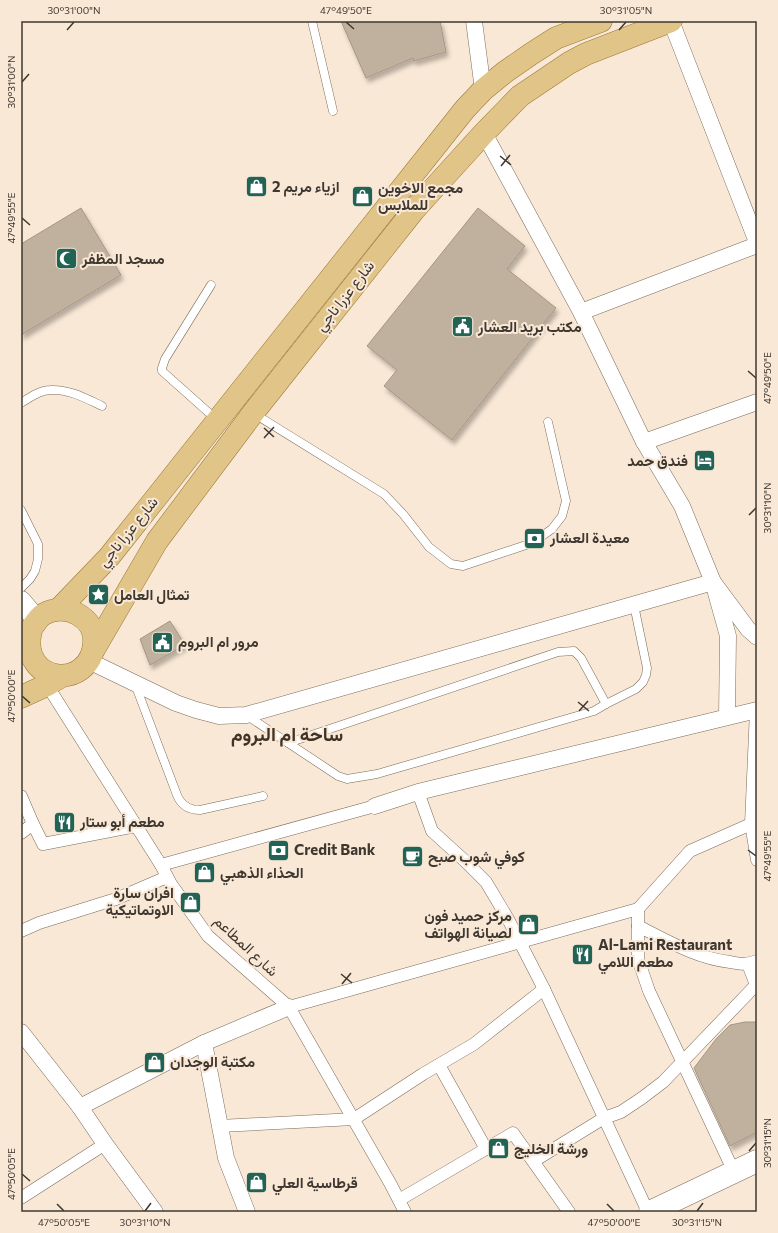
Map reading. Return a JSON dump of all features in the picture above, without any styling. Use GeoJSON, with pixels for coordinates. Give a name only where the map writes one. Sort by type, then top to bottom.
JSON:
{"type":"FeatureCollection","features":[{"type":"Feature","properties":{"kind":"main road","name":"شارع عزرا ناجي"},"geometry":{"type":"LineString","coordinates":[[59,609],[109,557],[460,115],[483,90],[505,72],[556,38],[600,21]]}},
{"type":"Feature","properties":{"kind":"main road","name":"شارع عزرا ناجي"},"geometry":{"type":"LineString","coordinates":[[91,656],[157,541],[253,413],[414,210],[484,133],[520,96],[569,63],[586,54],[671,21]]}},
{"type":"Feature","properties":{"kind":"main road"},"geometry":{"type":"LineString","coordinates":[[21,697],[54,680],[72,674],[82,668],[91,656],[95,640],[92,630],[87,621],[79,614],[70,610],[59,609],[51,611],[43,615],[29,629],[29,652],[41,669],[51,674],[54,680]]}},
{"type":"Feature","properties":{"kind":"main road"},"geometry":{"type":"LineString","coordinates":[[649,1212],[757,1161]]}},
{"type":"Feature","properties":{"kind":"street"},"geometry":{"type":"LineString","coordinates":[[474,21],[483,90]]}},
{"type":"Feature","properties":{"kind":"street"},"geometry":{"type":"LineString","coordinates":[[581,312],[757,244],[671,21]]}},
{"type":"Feature","properties":{"kind":"street"},"geometry":{"type":"LineString","coordinates":[[484,133],[581,312],[644,442],[682,506],[713,582],[728,636],[727,716]]}},
{"type":"Feature","properties":{"kind":"street"},"geometry":{"type":"LineString","coordinates":[[644,442],[757,402]]}},
{"type":"Feature","properties":{"kind":"street"},"geometry":{"type":"LineString","coordinates":[[91,656],[135,683],[176,703],[219,716],[246,715],[713,582]]}},
{"type":"Feature","properties":{"kind":"street"},"geometry":{"type":"LineString","coordinates":[[713,582],[748,629],[757,637]]}},
{"type":"Feature","properties":{"kind":"street"},"geometry":{"type":"LineString","coordinates":[[21,601],[29,629]]}},
{"type":"Feature","properties":{"kind":"street","name":"شارع المطاعم"},"geometry":{"type":"LineString","coordinates":[[54,680],[136,826],[167,877],[208,936],[290,1007],[405,1212]]}},
{"type":"Feature","properties":{"kind":"street"},"geometry":{"type":"LineString","coordinates":[[160,865],[375,806],[418,792],[756,710],[751,824],[757,860]]}},
{"type":"Feature","properties":{"kind":"street"},"geometry":{"type":"LineString","coordinates":[[418,792],[432,831],[486,882],[508,919],[544,989],[649,1212]]}},
{"type":"Feature","properties":{"kind":"street"},"geometry":{"type":"LineString","coordinates":[[21,796],[33,824],[44,844],[136,826]]}},
{"type":"Feature","properties":{"kind":"street"},"geometry":{"type":"LineString","coordinates":[[21,833],[33,824]]}},
{"type":"Feature","properties":{"kind":"street"},"geometry":{"type":"LineString","coordinates":[[80,1107],[204,1043],[290,1007],[638,909],[690,851],[751,824]]}},
{"type":"Feature","properties":{"kind":"street"},"geometry":{"type":"LineString","coordinates":[[21,931],[39,923],[116,899],[167,877]]}},
{"type":"Feature","properties":{"kind":"street"},"geometry":{"type":"LineString","coordinates":[[638,909],[638,959],[649,991],[734,1172]]}},
{"type":"Feature","properties":{"kind":"street"},"geometry":{"type":"LineString","coordinates":[[534,1161],[604,1118],[621,1112],[663,1082],[682,1060],[756,984],[752,963],[713,960],[686,950],[638,926]]}},
{"type":"Feature","properties":{"kind":"street"},"geometry":{"type":"LineString","coordinates":[[220,1126],[354,1119],[474,1044],[544,989]]}},
{"type":"Feature","properties":{"kind":"street"},"geometry":{"type":"LineString","coordinates":[[21,1032],[80,1107],[155,1212]]}},
{"type":"Feature","properties":{"kind":"street"},"geometry":{"type":"LineString","coordinates":[[204,1043],[226,1158],[247,1212]]}},
{"type":"Feature","properties":{"kind":"street"},"geometry":{"type":"LineString","coordinates":[[439,1065],[486,1149]]}},
{"type":"Feature","properties":{"kind":"street"},"geometry":{"type":"LineString","coordinates":[[399,1200],[513,1133],[569,1212]]}},
{"type":"Feature","properties":{"kind":"street"},"geometry":{"type":"LineString","coordinates":[[21,1198],[105,1144]]}},
{"type":"Feature","properties":{"kind":"lane"},"geometry":{"type":"LineString","coordinates":[[312,21],[333,111]]}},
{"type":"Feature","properties":{"kind":"lane"},"geometry":{"type":"LineString","coordinates":[[211,285],[165,359],[162,372],[218,420]]}},
{"type":"Feature","properties":{"kind":"lane"},"geometry":{"type":"LineString","coordinates":[[21,403],[32,396],[49,390],[74,392],[102,406]]}},
{"type":"Feature","properties":{"kind":"lane"},"geometry":{"type":"LineString","coordinates":[[253,413],[384,494],[403,514],[429,547],[451,564],[463,566],[532,543],[552,529],[562,516],[566,501],[548,422]]}},
{"type":"Feature","properties":{"kind":"lane"},"geometry":{"type":"LineString","coordinates":[[21,510],[38,544],[38,559],[35,571],[30,579],[21,588]]}},
{"type":"Feature","properties":{"kind":"lane"},"geometry":{"type":"LineString","coordinates":[[246,715],[338,776],[348,779],[377,774],[594,711],[636,689],[643,682],[647,668],[634,605]]}},
{"type":"Feature","properties":{"kind":"lane"},"geometry":{"type":"LineString","coordinates":[[288,743],[558,652],[574,651],[581,658],[606,704]]}},
{"type":"Feature","properties":{"kind":"lane"},"geometry":{"type":"LineString","coordinates":[[135,683],[177,795],[183,805],[194,810],[200,810],[263,796]]}},
{"type":"Feature","properties":{"kind":"building"},"geometry":{"type":"Polygon","coordinates":[[[341,21],[440,21],[446,52],[414,61],[413,58],[366,78],[341,21]]]}},
{"type":"Feature","properties":{"kind":"building","name":"مسجد المظفر"},"geometry":{"type":"Polygon","coordinates":[[[81,208],[121,275],[21,335],[21,244],[81,208]]]}},
{"type":"Feature","properties":{"kind":"building","name":"مكتب بريد العشار"},"geometry":{"type":"Polygon","coordinates":[[[478,208],[525,246],[507,269],[556,308],[452,440],[384,386],[397,370],[367,346],[478,208]]]}},
{"type":"Feature","properties":{"kind":"building","name":"مرور ام البروم"},"geometry":{"type":"Polygon","coordinates":[[[170,621],[185,645],[150,665],[140,639],[170,621]]]}},
{"type":"Feature","properties":{"kind":"building"},"geometry":{"type":"Polygon","coordinates":[[[745,1022],[757,1022],[757,1132],[730,1146],[694,1068],[716,1039],[730,1025],[745,1022]]]}},
{"type":"Feature","properties":{"kind":"place","name":"ازياء مريم 2"},"geometry":{"type":"Point","coordinates":[257,187]}},
{"type":"Feature","properties":{"kind":"place","name":"مجمع الاخوين للملابس"},"geometry":{"type":"Point","coordinates":[363,197]}},
{"type":"Feature","properties":{"kind":"place","name":"مسجد المظفر"},"geometry":{"type":"Point","coordinates":[66,259]}},
{"type":"Feature","properties":{"kind":"place","name":"مكتب بريد العشار"},"geometry":{"type":"Point","coordinates":[462,327]}},
{"type":"Feature","properties":{"kind":"place","name":"فندق حمد"},"geometry":{"type":"Point","coordinates":[704,461]}},
{"type":"Feature","properties":{"kind":"place","name":"معيدة العشار"},"geometry":{"type":"Point","coordinates":[534,538]}},
{"type":"Feature","properties":{"kind":"place","name":"تمثال العامل"},"geometry":{"type":"Point","coordinates":[98,595]}},
{"type":"Feature","properties":{"kind":"place","name":"مرور ام البروم"},"geometry":{"type":"Point","coordinates":[162,642]}},
{"type":"Feature","properties":{"kind":"place","name":"مطعم أبو ستار"},"geometry":{"type":"Point","coordinates":[64,822]}},
{"type":"Feature","properties":{"kind":"place","name":"Credit Bank"},"geometry":{"type":"Point","coordinates":[279,850]}},
{"type":"Feature","properties":{"kind":"place","name":"كوفي شوب صبح"},"geometry":{"type":"Point","coordinates":[412,857]}},
{"type":"Feature","properties":{"kind":"place","name":"الحذاء الذهبي"},"geometry":{"type":"Point","coordinates":[205,873]}},
{"type":"Feature","properties":{"kind":"place","name":"افران سارة الاوتماتيكية"},"geometry":{"type":"Point","coordinates":[190,902]}},
{"type":"Feature","properties":{"kind":"place","name":"مركز حميد فون لصيانة الهواتف"},"geometry":{"type":"Point","coordinates":[528,925]}},
{"type":"Feature","properties":{"kind":"place","name":"Al-Lami Restaurant مطعم اللامي"},"geometry":{"type":"Point","coordinates":[583,954]}},
{"type":"Feature","properties":{"kind":"place","name":"مكتبة الوجدان"},"geometry":{"type":"Point","coordinates":[154,1062]}},
{"type":"Feature","properties":{"kind":"place","name":"ورشة الخليج"},"geometry":{"type":"Point","coordinates":[499,1149]}},
{"type":"Feature","properties":{"kind":"place","name":"قرطاسية العلي"},"geometry":{"type":"Point","coordinates":[257,1183]}},
{"type":"Feature","properties":{"kind":"district","name":"ساحة ام البروم"},"geometry":{"type":"Point","coordinates":[287,734]}}]}
